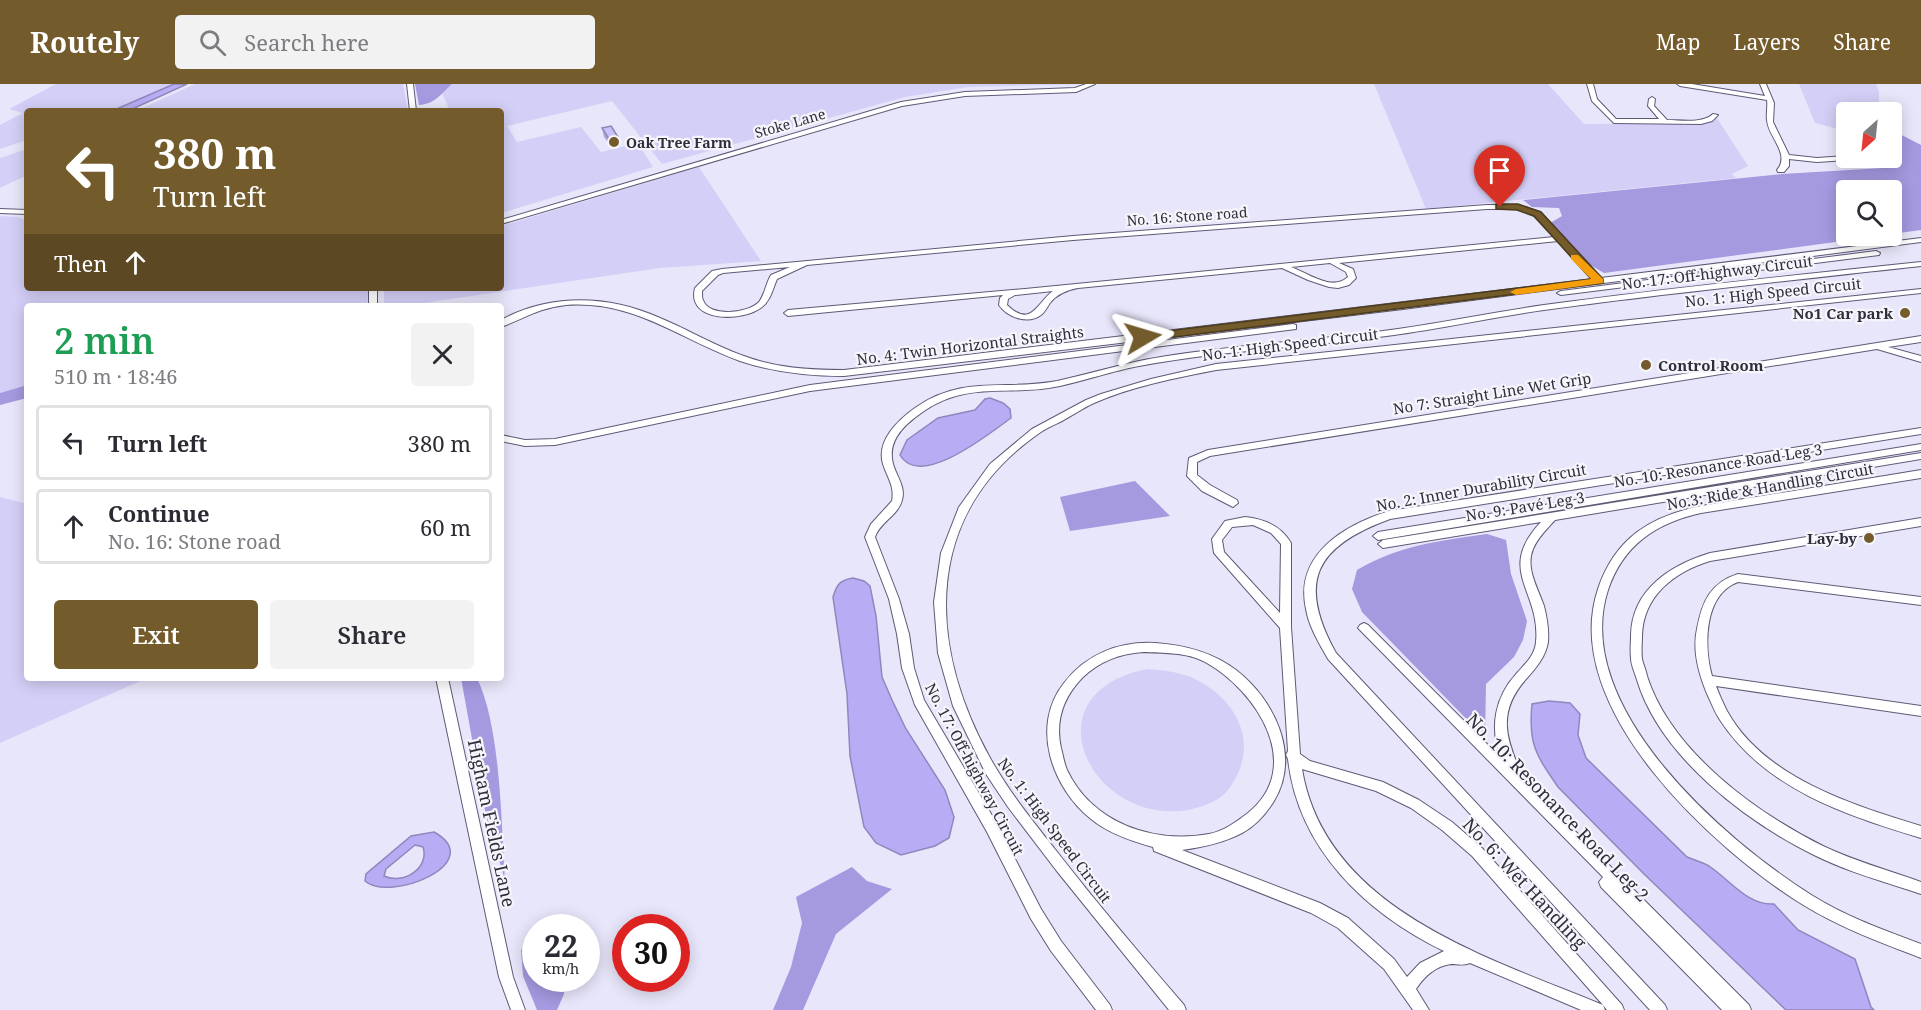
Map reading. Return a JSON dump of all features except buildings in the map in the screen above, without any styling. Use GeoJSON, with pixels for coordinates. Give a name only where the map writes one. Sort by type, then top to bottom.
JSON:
{"type":"FeatureCollection","features":[{"type":"Feature","properties":{"kind":"street"},"geometry":{"type":"LineString","coordinates":[[410,84],[413,108]]}},
{"type":"Feature","properties":{"kind":"street","name":"Stoke Lane"},"geometry":{"type":"LineString","coordinates":[[504,221],[901,104],[965,94],[1076,90],[1092,84]]}},
{"type":"Feature","properties":{"kind":"street"},"geometry":{"type":"LineString","coordinates":[[1585,84],[1590,84],[1594,100],[1614,121],[1701,122],[1710,120],[1715,115]]}},
{"type":"Feature","properties":{"kind":"street"},"geometry":{"type":"LineString","coordinates":[[1680,84],[1770,99]]}},
{"type":"Feature","properties":{"kind":"street"},"geometry":{"type":"LineString","coordinates":[[1762,84],[1770,99],[1770,122],[1786,157],[1785,166],[1781,170]]}},
{"type":"Feature","properties":{"kind":"street"},"geometry":{"type":"LineString","coordinates":[[1652,99],[1651,106],[1665,122]]}},
{"type":"Feature","properties":{"kind":"street"},"geometry":{"type":"LineString","coordinates":[[1786,157],[1817,160],[1836,159]]}},
{"type":"Feature","properties":{"kind":"street","name":"No. 16: Stone road"},"geometry":{"type":"LineString","coordinates":[[804,264],[774,277],[764,301],[753,310],[719,314],[705,308],[698,300],[698,290],[715,273],[804,264],[1073,238],[1513,206],[1537,214],[1599,281]]}},
{"type":"Feature","properties":{"kind":"street"},"geometry":{"type":"LineString","coordinates":[[0,210],[24,212]]}},
{"type":"Feature","properties":{"kind":"street"},"geometry":{"type":"LineString","coordinates":[[788,313],[1558,239]]}},
{"type":"Feature","properties":{"kind":"street","name":"No. 4: Twin Horizontal Straights"},"geometry":{"type":"LineString","coordinates":[[504,322],[523,313],[550,305],[577,302],[614,304],[644,313],[741,358],[791,370],[844,373],[1921,240]]}},
{"type":"Feature","properties":{"kind":"street","name":"No. 4: Twin Horizontal Straights"},"geometry":{"type":"LineString","coordinates":[[504,439],[525,443],[555,442],[810,388],[1921,247]]}},
{"type":"Feature","properties":{"kind":"street"},"geometry":{"type":"LineString","coordinates":[[1256,268],[1285,268],[1331,285],[1341,286],[1350,281],[1352,274],[1347,268],[1328,262]]}},
{"type":"Feature","properties":{"kind":"street","name":"No. 17: Off-highway Circuit"},"geometry":{"type":"LineString","coordinates":[[1106,1010],[1056,946],[1036,914],[992,828],[919,701],[908,668],[903,634],[894,599],[870,537],[872,528],[890,511],[898,497],[898,489],[886,459],[885,450],[889,441],[906,423],[937,398],[970,389],[1039,387],[1112,369],[1173,358],[1439,327],[1564,305],[1921,264]]}},
{"type":"Feature","properties":{"kind":"street"},"geometry":{"type":"LineString","coordinates":[[1022,291],[1006,297],[1002,303],[1005,309],[1019,315],[1035,314],[1054,294],[1069,287],[1082,285]]}},
{"type":"Feature","properties":{"kind":"street","name":"No. 1: High Speed Circuit"},"geometry":{"type":"LineString","coordinates":[[1179,1010],[1073,884],[1019,811],[984,760],[955,695],[940,634],[940,579],[950,540],[962,511],[996,463],[1050,422],[1088,402],[1130,387],[1215,367],[1921,291]]}},
{"type":"Feature","properties":{"kind":"street","name":"No 7: Straight Line Wet Grip"},"geometry":{"type":"LineString","coordinates":[[1233,503],[1206,488],[1192,476],[1192,460],[1208,453],[1921,339]]}},
{"type":"Feature","properties":{"kind":"street","name":"No 7: Straight Line Wet Grip"},"geometry":{"type":"LineString","coordinates":[[1863,349],[1887,349],[1921,359]]}},
{"type":"Feature","properties":{"kind":"street","name":"No. 2: Inner Durability Circuit"},"geometry":{"type":"LineString","coordinates":[[1660,1010],[1332,656],[1318,631],[1310,604],[1315,568],[1326,548],[1340,537],[1357,526],[1389,515],[1921,431]]}},
{"type":"Feature","properties":{"kind":"street","name":"No. 10: Resonance Road Leg 3"},"geometry":{"type":"LineString","coordinates":[[1380,540],[1921,447]]}},
{"type":"Feature","properties":{"kind":"street","name":"No. 9: Pavé Leg 3"},"geometry":{"type":"LineString","coordinates":[[1380,540],[1552,517],[1921,456]]}},
{"type":"Feature","properties":{"kind":"street","name":"No.3: Ride & Handling Circuit"},"geometry":{"type":"LineString","coordinates":[[1921,474],[1702,510],[1661,521],[1637,536],[1609,573],[1601,593],[1597,627],[1602,665],[1617,707],[1647,755],[1683,798],[1749,858],[1811,902],[1860,926],[1921,951]]}},
{"type":"Feature","properties":{"kind":"street"},"geometry":{"type":"LineString","coordinates":[[1552,517],[1530,538],[1524,562],[1543,623],[1541,650],[1508,692],[1499,726],[1509,763],[1523,789],[1744,1010]]}},
{"type":"Feature","properties":{"kind":"street"},"geometry":{"type":"LineString","coordinates":[[1284,625],[1219,553],[1217,539],[1229,524],[1256,521],[1274,530],[1286,543],[1284,625],[1294,757],[1299,789],[1315,825],[1336,859],[1372,897],[1417,930],[1476,959],[1598,1010]]}},
{"type":"Feature","properties":{"kind":"street"},"geometry":{"type":"LineString","coordinates":[[1921,522],[1710,557],[1687,564],[1666,577],[1647,598],[1638,621],[1635,648],[1644,683],[1660,715],[1681,746],[1713,780],[1762,817],[1811,846],[1840,860],[1921,888]]}},
{"type":"Feature","properties":{"kind":"street"},"geometry":{"type":"LineString","coordinates":[[1921,601],[1747,578],[1731,580],[1715,593],[1704,622],[1701,652],[1708,680],[1725,721],[1754,753],[1771,767],[1815,794],[1921,832]]}},
{"type":"Feature","properties":{"kind":"street","name":"No. 10: Resonance Road Leg 2"},"geometry":{"type":"LineString","coordinates":[[1523,789],[1362,629],[1732,1010]]}},
{"type":"Feature","properties":{"kind":"street"},"geometry":{"type":"LineString","coordinates":[[1294,757],[1276,730],[1261,701],[1238,677],[1209,659],[1176,649],[1143,646],[1112,653],[1085,667],[1063,691],[1052,722],[1054,756],[1070,790],[1099,819],[1137,838],[1315,908],[1343,923],[1366,940],[1408,988],[1422,1010]]}},
{"type":"Feature","properties":{"kind":"street"},"geometry":{"type":"LineString","coordinates":[[1708,680],[1921,711]]}},
{"type":"Feature","properties":{"kind":"street","name":"Higham Fields Lane"},"geometry":{"type":"LineString","coordinates":[[443,681],[506,977],[518,1010]]}},
{"type":"Feature","properties":{"kind":"street"},"geometry":{"type":"LineString","coordinates":[[1137,838],[1180,846],[1221,839],[1254,819],[1274,791],[1281,761],[1276,730]]}},
{"type":"Feature","properties":{"kind":"street","name":"No. 6: Wet Handling"},"geometry":{"type":"LineString","coordinates":[[1294,757],[1306,765],[1379,786],[1415,804],[1448,826],[1477,852],[1617,1010]]}},
{"type":"Feature","properties":{"kind":"street"},"geometry":{"type":"LineString","coordinates":[[1408,988],[1421,968],[1453,955],[1476,959]]}},
{"type":"Feature","properties":{"kind":"shaded area"},"geometry":{"type":"Polygon","coordinates":[[[56,84],[174,84],[119,108],[24,108],[24,141],[0,149],[0,125],[23,113],[9,109],[56,84]]]}},
{"type":"Feature","properties":{"kind":"shaded area"},"geometry":{"type":"Polygon","coordinates":[[[174,84],[187,84],[135,108],[119,108],[174,84]]]}},
{"type":"Feature","properties":{"kind":"shaded area"},"geometry":{"type":"Polygon","coordinates":[[[195,84],[403,84],[407,108],[143,108],[195,84]]]}},
{"type":"Feature","properties":{"kind":"shaded area"},"geometry":{"type":"Polygon","coordinates":[[[415,84],[452,84],[434,101],[419,105],[415,84]]]}},
{"type":"Feature","properties":{"kind":"shaded area"},"geometry":{"type":"Polygon","coordinates":[[[452,84],[1083,84],[968,87],[905,97],[662,164],[612,101],[507,126],[517,142],[581,127],[601,152],[638,143],[653,167],[504,212],[504,108],[449,108],[442,93],[452,84]]]}},
{"type":"Feature","properties":{"kind":"shaded area"},"geometry":{"type":"Polygon","coordinates":[[[1374,84],[1548,84],[1584,124],[1702,123],[1714,121],[1715,115],[1748,166],[1732,174],[1736,178],[1426,209],[1374,84]]]}},
{"type":"Feature","properties":{"kind":"shaded area"},"geometry":{"type":"Polygon","coordinates":[[[1799,84],[1876,84],[1879,102],[1836,102],[1836,128],[1815,123],[1799,84]]]}},
{"type":"Feature","properties":{"kind":"shaded area"},"geometry":{"type":"Polygon","coordinates":[[[1902,135],[1921,145],[1921,230],[1902,233],[1902,180],[1836,180],[1836,242],[1604,273],[1587,263],[1550,223],[1562,216],[1559,208],[1532,207],[1523,200],[1782,174],[1902,168],[1902,135]]]}},
{"type":"Feature","properties":{"kind":"shaded area"},"geometry":{"type":"Polygon","coordinates":[[[24,150],[24,176],[0,188],[0,158],[24,150]]]}},
{"type":"Feature","properties":{"kind":"shaded area"},"geometry":{"type":"Polygon","coordinates":[[[699,167],[761,261],[660,268],[424,303],[384,303],[384,291],[504,291],[504,225],[699,167]]]}},
{"type":"Feature","properties":{"kind":"shaded area"},"geometry":{"type":"Polygon","coordinates":[[[0,216],[24,220],[24,291],[369,291],[367,303],[24,303],[24,386],[0,393],[0,216]]]}},
{"type":"Feature","properties":{"kind":"shaded area"},"geometry":{"type":"Polygon","coordinates":[[[24,386],[24,399],[0,405],[0,393],[24,386]]]}},
{"type":"Feature","properties":{"kind":"shaded area"},"geometry":{"type":"Polygon","coordinates":[[[990,398],[1003,403],[1010,409],[1011,418],[972,446],[938,463],[923,466],[910,464],[900,455],[907,440],[938,418],[975,410],[985,399],[990,398]]]}},
{"type":"Feature","properties":{"kind":"shaded area"},"geometry":{"type":"Polygon","coordinates":[[[1135,481],[1170,516],[1070,531],[1060,497],[1135,481]]]}},
{"type":"Feature","properties":{"kind":"shaded area"},"geometry":{"type":"Polygon","coordinates":[[[0,497],[24,503],[24,681],[140,681],[0,743],[0,497]]]}},
{"type":"Feature","properties":{"kind":"shaded area"},"geometry":{"type":"Polygon","coordinates":[[[1487,534],[1506,540],[1511,574],[1527,621],[1523,640],[1514,657],[1486,684],[1485,738],[1362,612],[1352,589],[1357,570],[1389,555],[1436,542],[1487,534]]]}},
{"type":"Feature","properties":{"kind":"shaded area"},"geometry":{"type":"Polygon","coordinates":[[[853,578],[864,581],[870,586],[876,616],[882,677],[906,729],[945,790],[954,817],[949,838],[935,846],[901,855],[876,843],[864,827],[850,756],[847,694],[833,597],[840,583],[853,578]]]}},
{"type":"Feature","properties":{"kind":"shaded area"},"geometry":{"type":"Polygon","coordinates":[[[1147,669],[1171,672],[1195,679],[1224,700],[1234,713],[1241,727],[1244,742],[1243,758],[1238,774],[1228,790],[1215,801],[1188,810],[1153,810],[1123,798],[1100,779],[1085,754],[1081,728],[1089,703],[1110,683],[1147,669]]]}},
{"type":"Feature","properties":{"kind":"shaded area"},"geometry":{"type":"Polygon","coordinates":[[[462,681],[478,681],[491,723],[501,804],[505,880],[486,816],[462,681]]]}},
{"type":"Feature","properties":{"kind":"shaded area"},"geometry":{"type":"Polygon","coordinates":[[[1549,701],[1570,703],[1580,714],[1578,735],[1586,758],[1687,857],[1709,866],[1748,897],[1765,904],[1774,904],[1798,930],[1855,959],[1874,1010],[1786,1010],[1644,874],[1558,787],[1535,749],[1531,729],[1532,704],[1549,701]]]}},
{"type":"Feature","properties":{"kind":"shaded area"},"geometry":{"type":"Polygon","coordinates":[[[434,832],[448,844],[450,856],[443,867],[412,883],[394,887],[377,886],[365,881],[366,874],[411,836],[434,832]],[[415,845],[386,869],[384,876],[399,878],[413,873],[422,862],[423,847],[415,845]]]}},
{"type":"Feature","properties":{"kind":"shaded area"},"geometry":{"type":"Polygon","coordinates":[[[852,867],[867,881],[892,889],[836,934],[803,1010],[773,1010],[791,967],[802,923],[796,897],[852,867]]]}},
{"type":"Feature","properties":{"kind":"shaded area"},"geometry":{"type":"Polygon","coordinates":[[[530,992],[564,992],[557,1010],[537,1010],[530,992]]]}},
{"type":"Feature","properties":{"kind":"slow traffic"},"geometry":{"type":"LineString","coordinates":[[1516,292],[1599,281],[1575,257]]}},
{"type":"Feature","properties":{"kind":"place","name":"Oak Tree Farm"},"geometry":{"type":"Point","coordinates":[614,142]}},
{"type":"Feature","properties":{"kind":"place","name":"No1 Car park"},"geometry":{"type":"Point","coordinates":[1905,313]}},
{"type":"Feature","properties":{"kind":"place","name":"Control Room"},"geometry":{"type":"Point","coordinates":[1646,365]}},
{"type":"Feature","properties":{"kind":"place","name":"Lay-by"},"geometry":{"type":"Point","coordinates":[1869,538]}},
{"type":"Feature","properties":{"kind":"route"},"geometry":{"type":"LineString","coordinates":[[1143,337],[1599,281],[1537,214],[1524,208],[1500,207]]}}]}
